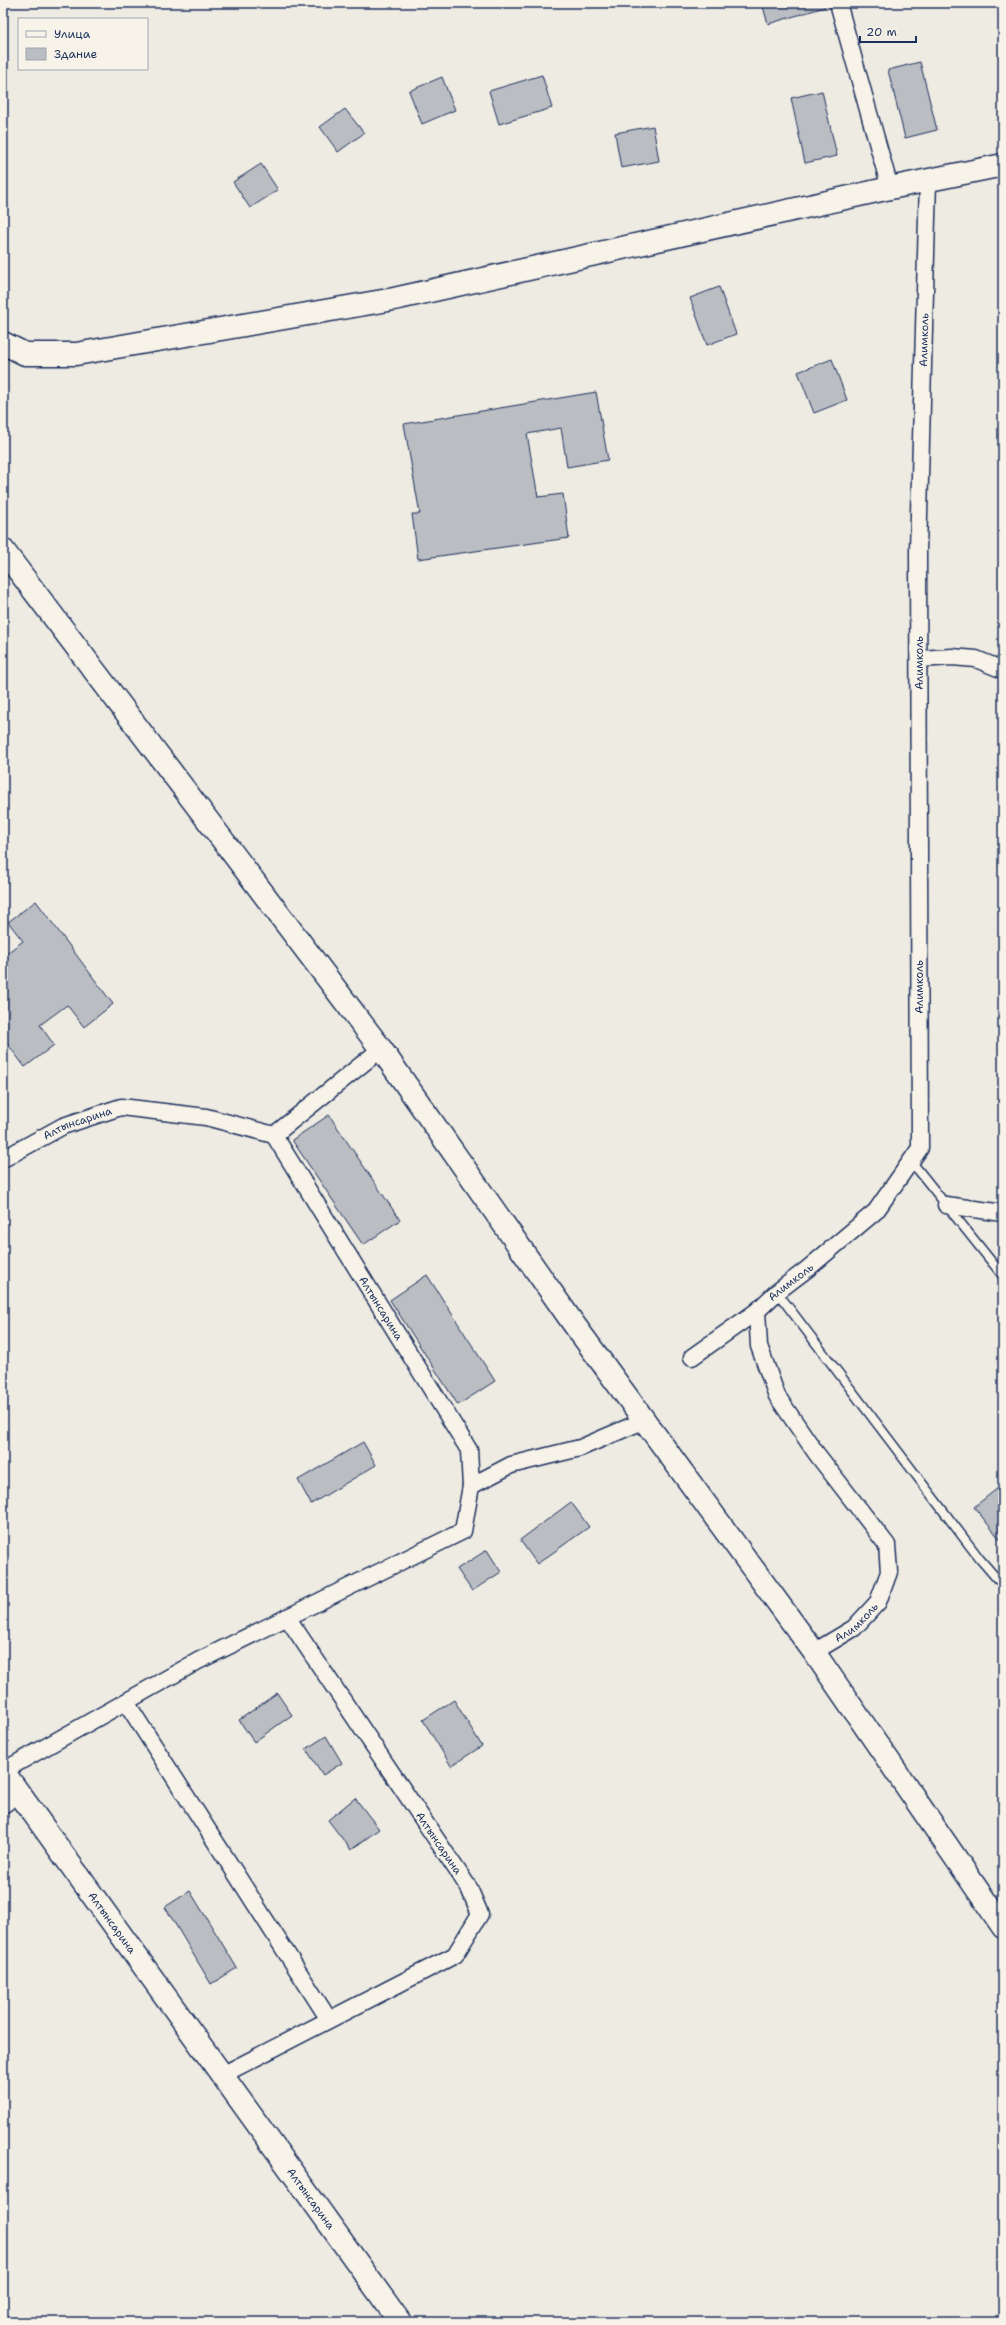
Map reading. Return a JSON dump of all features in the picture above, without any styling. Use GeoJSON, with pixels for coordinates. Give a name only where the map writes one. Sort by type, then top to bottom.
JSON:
{"type":"FeatureCollection","features":[{"type":"Feature","properties":{"kind":"street"},"geometry":{"type":"LineString","coordinates":[[838,3],[890,188]]}},
{"type":"Feature","properties":{"kind":"street"},"geometry":{"type":"LineString","coordinates":[[3,343],[25,354],[76,354],[394,299],[890,188],[1003,165]]}},
{"type":"Feature","properties":{"kind":"street","name":"Алимколь"},"geometry":{"type":"LineString","coordinates":[[814,1652],[854,1628],[878,1602],[889,1572],[887,1545],[816,1453],[777,1396],[759,1346],[757,1312],[777,1292],[806,1270],[876,1210],[920,1148],[918,551],[928,180]]}},
{"type":"Feature","properties":{"kind":"street"},"geometry":{"type":"LineString","coordinates":[[3,550],[381,1049],[643,1421],[814,1652],[1003,1927]]}},
{"type":"Feature","properties":{"kind":"street"},"geometry":{"type":"LineString","coordinates":[[919,659],[952,657],[976,659],[1003,670]]}},
{"type":"Feature","properties":{"kind":"street"},"geometry":{"type":"LineString","coordinates":[[274,1135],[381,1049]]}},
{"type":"Feature","properties":{"kind":"street","name":"Алтынсарина"},"geometry":{"type":"LineString","coordinates":[[3,1159],[63,1126],[121,1107],[206,1117],[274,1135],[470,1450],[471,1486],[464,1531],[198,1661],[3,1771],[11,1799],[222,2075],[400,2322]]}},
{"type":"Feature","properties":{"kind":"street"},"geometry":{"type":"LineString","coordinates":[[946,1205],[1003,1213]]}},
{"type":"Feature","properties":{"kind":"street"},"geometry":{"type":"LineString","coordinates":[[692,1357],[757,1312]]}},
{"type":"Feature","properties":{"kind":"street"},"geometry":{"type":"LineString","coordinates":[[471,1486],[511,1465],[580,1448],[643,1421]]}},
{"type":"Feature","properties":{"kind":"street","name":"Алтынсарина"},"geometry":{"type":"LineString","coordinates":[[222,2075],[328,2018],[455,1955],[480,1914],[469,1888],[287,1617]]}},
{"type":"Feature","properties":{"kind":"street"},"geometry":{"type":"LineString","coordinates":[[126,1702],[328,2018]]}},
{"type":"Feature","properties":{"kind":"lane"},"geometry":{"type":"LineString","coordinates":[[911,1160],[1003,1276]]}},
{"type":"Feature","properties":{"kind":"lane"},"geometry":{"type":"LineString","coordinates":[[777,1292],[979,1558],[998,1580],[1003,1577]]}},
{"type":"Feature","properties":{"kind":"building"},"geometry":{"type":"Polygon","coordinates":[[[762,3],[824,3],[825,7],[768,24],[762,3]]]}},
{"type":"Feature","properties":{"kind":"building"},"geometry":{"type":"Polygon","coordinates":[[[920,62],[937,130],[905,138],[888,70],[920,62]]]}},
{"type":"Feature","properties":{"kind":"building"},"geometry":{"type":"Polygon","coordinates":[[[542,75],[552,108],[499,124],[489,91],[542,75]]]}},
{"type":"Feature","properties":{"kind":"building"},"geometry":{"type":"Polygon","coordinates":[[[442,77],[455,110],[422,124],[409,91],[442,77]]]}},
{"type":"Feature","properties":{"kind":"building"},"geometry":{"type":"Polygon","coordinates":[[[822,91],[837,156],[805,163],[791,98],[822,91]]]}},
{"type":"Feature","properties":{"kind":"building"},"geometry":{"type":"Polygon","coordinates":[[[345,109],[364,133],[338,152],[320,127],[345,109]]]}},
{"type":"Feature","properties":{"kind":"building"},"geometry":{"type":"Polygon","coordinates":[[[653,126],[659,161],[621,168],[615,133],[653,126]]]}},
{"type":"Feature","properties":{"kind":"building"},"geometry":{"type":"Polygon","coordinates":[[[261,164],[278,190],[250,208],[233,182],[261,164]]]}},
{"type":"Feature","properties":{"kind":"building"},"geometry":{"type":"Polygon","coordinates":[[[719,287],[736,334],[707,345],[690,298],[719,287]]]}},
{"type":"Feature","properties":{"kind":"building"},"geometry":{"type":"Polygon","coordinates":[[[832,359],[847,400],[814,413],[798,372],[832,359]]]}},
{"type":"Feature","properties":{"kind":"building"},"geometry":{"type":"Polygon","coordinates":[[[596,392],[608,460],[567,467],[561,428],[527,434],[538,497],[563,494],[569,538],[418,559],[412,514],[420,514],[404,424],[596,392]]]}},
{"type":"Feature","properties":{"kind":"building"},"geometry":{"type":"Polygon","coordinates":[[[36,901],[113,1004],[84,1027],[67,1005],[40,1025],[54,1045],[25,1067],[3,1038],[3,956],[23,941],[8,922],[36,901]]]}},
{"type":"Feature","properties":{"kind":"building"},"geometry":{"type":"Polygon","coordinates":[[[329,1115],[400,1220],[363,1245],[292,1140],[329,1115]]]}},
{"type":"Feature","properties":{"kind":"building"},"geometry":{"type":"Polygon","coordinates":[[[427,1275],[495,1381],[458,1405],[390,1300],[427,1275]]]}},
{"type":"Feature","properties":{"kind":"building"},"geometry":{"type":"Polygon","coordinates":[[[363,1442],[376,1465],[311,1504],[298,1480],[363,1442]]]}},
{"type":"Feature","properties":{"kind":"building"},"geometry":{"type":"Polygon","coordinates":[[[1003,1484],[1003,1543],[974,1507],[1003,1484]]]}},
{"type":"Feature","properties":{"kind":"building"},"geometry":{"type":"Polygon","coordinates":[[[571,1502],[589,1527],[537,1564],[520,1540],[571,1502]]]}},
{"type":"Feature","properties":{"kind":"building"},"geometry":{"type":"Polygon","coordinates":[[[487,1550],[501,1572],[472,1591],[457,1569],[487,1550]]]}},
{"type":"Feature","properties":{"kind":"building"},"geometry":{"type":"Polygon","coordinates":[[[277,1693],[292,1715],[254,1742],[239,1720],[277,1693]]]}},
{"type":"Feature","properties":{"kind":"building"},"geometry":{"type":"Polygon","coordinates":[[[454,1700],[482,1746],[451,1766],[423,1720],[454,1700]]]}},
{"type":"Feature","properties":{"kind":"building"},"geometry":{"type":"Polygon","coordinates":[[[326,1736],[342,1763],[323,1775],[306,1749],[326,1736]]]}},
{"type":"Feature","properties":{"kind":"building"},"geometry":{"type":"Polygon","coordinates":[[[355,1798],[379,1829],[351,1850],[328,1820],[355,1798]]]}},
{"type":"Feature","properties":{"kind":"building"},"geometry":{"type":"Polygon","coordinates":[[[190,1891],[237,1968],[211,1984],[165,1907],[190,1891]]]}},
{"type":"Feature","properties":{"kind":"railway"},"geometry":{"type":"LineString","coordinates":[[3,8],[9,3]]}}]}
